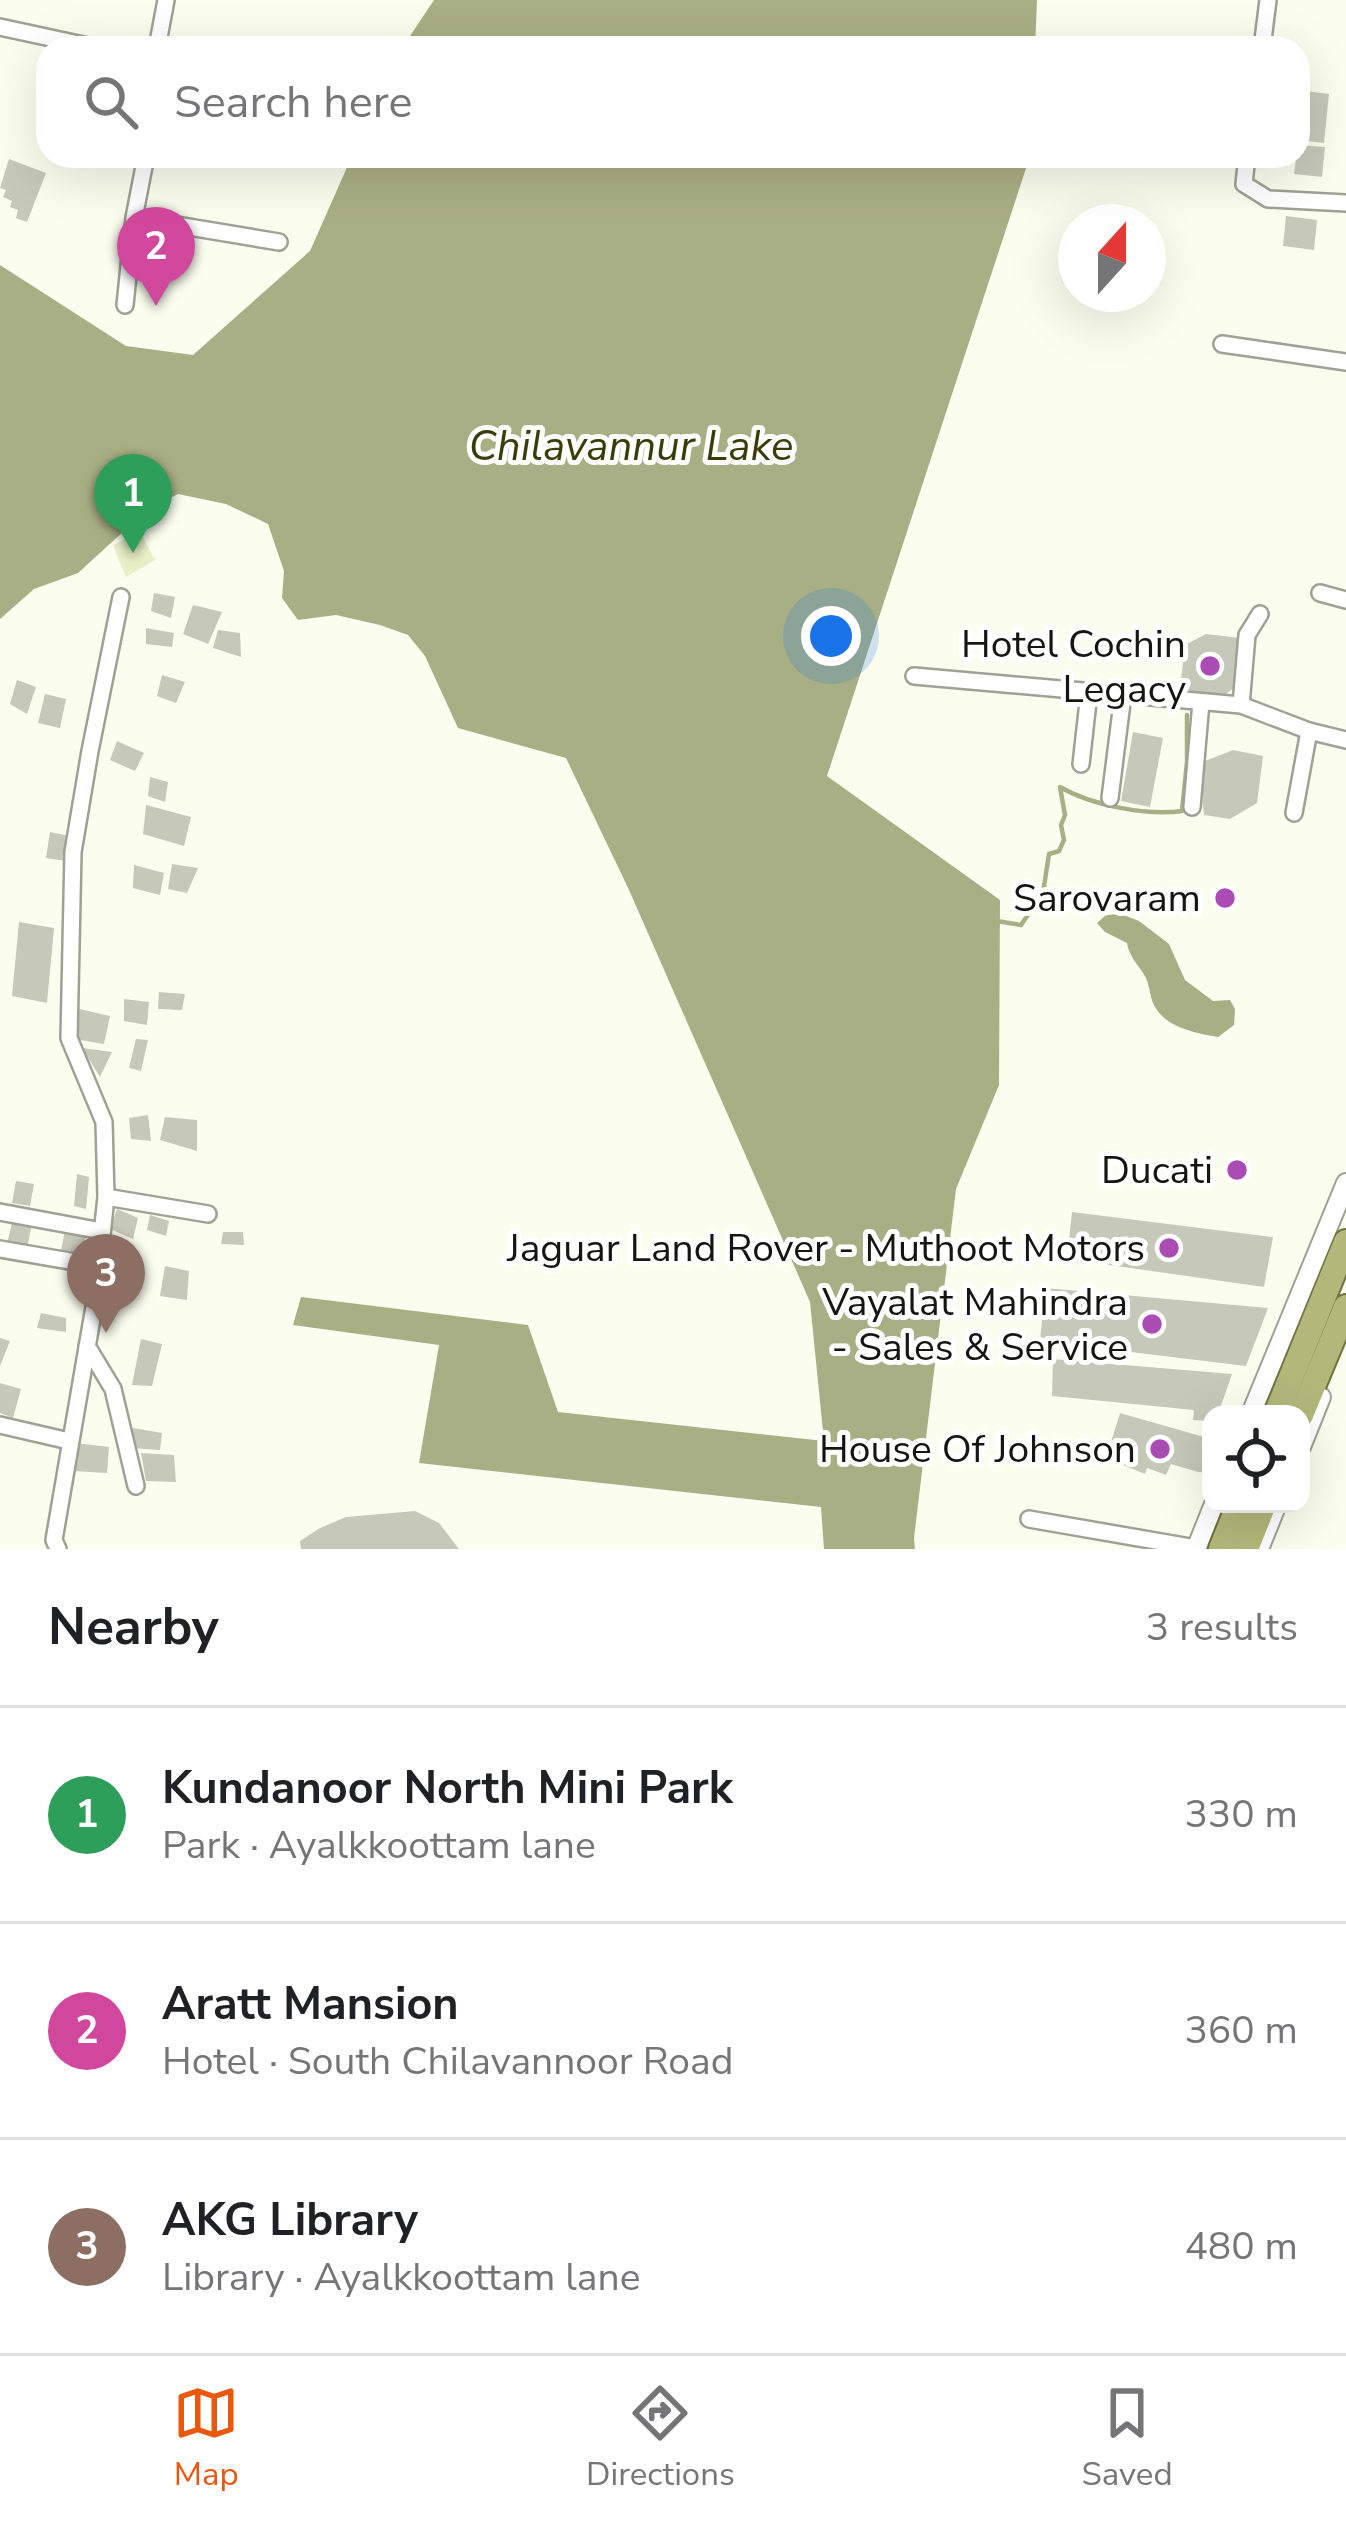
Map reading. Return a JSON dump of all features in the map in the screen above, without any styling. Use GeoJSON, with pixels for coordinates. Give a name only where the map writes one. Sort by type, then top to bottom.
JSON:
{"type":"FeatureCollection","features":[{"type":"Feature","properties":{"kind":"highway"},"geometry":{"type":"LineString","coordinates":[[1280,1405],[1346,1242]]}},
{"type":"Feature","properties":{"kind":"highway"},"geometry":{"type":"LineString","coordinates":[[1305,1405],[1346,1306]]}},
{"type":"Feature","properties":{"kind":"highway"},"geometry":{"type":"LineString","coordinates":[[1221,1549],[1235,1513]]}},
{"type":"Feature","properties":{"kind":"highway"},"geometry":{"type":"LineString","coordinates":[[1246,1549],[1260,1513]]}},
{"type":"Feature","properties":{"kind":"street"},"geometry":{"type":"LineString","coordinates":[[159,36],[166,0]]}},
{"type":"Feature","properties":{"kind":"street"},"geometry":{"type":"LineString","coordinates":[[1264,36],[1268,0]]}},
{"type":"Feature","properties":{"kind":"street"},"geometry":{"type":"LineString","coordinates":[[0,27],[42,36]]}},
{"type":"Feature","properties":{"kind":"street"},"geometry":{"type":"LineString","coordinates":[[125,305],[144,168]]}},
{"type":"Feature","properties":{"kind":"street"},"geometry":{"type":"LineString","coordinates":[[1246,168],[1244,184],[1268,200],[1346,202]]}},
{"type":"Feature","properties":{"kind":"street"},"geometry":{"type":"LineString","coordinates":[[134,218],[279,242]]}},
{"type":"Feature","properties":{"kind":"street"},"geometry":{"type":"LineString","coordinates":[[1222,344],[1346,362]]}},
{"type":"Feature","properties":{"kind":"street"},"geometry":{"type":"LineString","coordinates":[[1320,593],[1346,600]]}},
{"type":"Feature","properties":{"kind":"street"},"geometry":{"type":"LineString","coordinates":[[58,1549],[54,1540],[95,1301],[106,1197],[104,1122],[69,1038],[73,852],[121,597]]}},
{"type":"Feature","properties":{"kind":"street"},"geometry":{"type":"LineString","coordinates":[[1241,705],[1247,635],[1260,614]]}},
{"type":"Feature","properties":{"kind":"street"},"geometry":{"type":"LineString","coordinates":[[914,676],[1241,705],[1346,740]]}},
{"type":"Feature","properties":{"kind":"street"},"geometry":{"type":"LineString","coordinates":[[1081,764],[1089,693]]}},
{"type":"Feature","properties":{"kind":"street"},"geometry":{"type":"LineString","coordinates":[[1110,798],[1124,694]]}},
{"type":"Feature","properties":{"kind":"street"},"geometry":{"type":"LineString","coordinates":[[1192,807],[1201,701]]}},
{"type":"Feature","properties":{"kind":"street"},"geometry":{"type":"LineString","coordinates":[[1294,813],[1309,731]]}},
{"type":"Feature","properties":{"kind":"street"},"geometry":{"type":"LineString","coordinates":[[1255,1405],[1346,1183]]}},
{"type":"Feature","properties":{"kind":"street"},"geometry":{"type":"LineString","coordinates":[[106,1197],[208,1214]]}},
{"type":"Feature","properties":{"kind":"street"},"geometry":{"type":"LineString","coordinates":[[0,1212],[102,1231]]}},
{"type":"Feature","properties":{"kind":"street"},"geometry":{"type":"LineString","coordinates":[[0,1249],[98,1265]]}},
{"type":"Feature","properties":{"kind":"street"},"geometry":{"type":"LineString","coordinates":[[1310,1425],[1346,1337]]}},
{"type":"Feature","properties":{"kind":"street"},"geometry":{"type":"LineString","coordinates":[[87,1346],[113,1389],[136,1486]]}},
{"type":"Feature","properties":{"kind":"street"},"geometry":{"type":"LineString","coordinates":[[0,1425],[69,1442]]}},
{"type":"Feature","properties":{"kind":"street"},"geometry":{"type":"LineString","coordinates":[[1029,1519],[1196,1549],[1210,1513]]}},
{"type":"Feature","properties":{"kind":"street"},"geometry":{"type":"LineString","coordinates":[[1258,1549],[1273,1513]]}},
{"type":"Feature","properties":{"kind":"shaded area"},"geometry":{"type":"Polygon","coordinates":[[[140,532],[155,560],[126,577],[113,545],[140,532]]]}},
{"type":"Feature","properties":{"kind":"water"},"geometry":{"type":"Polygon","coordinates":[[[434,0],[1037,0],[1036,36],[410,36],[434,0]]]}},
{"type":"Feature","properties":{"kind":"water","name":"Chilavannur Lake"},"geometry":{"type":"Polygon","coordinates":[[[347,168],[1026,168],[827,776],[1000,900],[999,1085],[956,1189],[915,1549],[824,1549],[821,1507],[419,1463],[439,1345],[293,1325],[301,1297],[528,1325],[558,1412],[824,1441],[810,1302],[566,758],[458,728],[425,656],[408,635],[336,615],[298,620],[282,598],[284,571],[268,524],[226,504],[178,494],[147,510],[78,573],[34,589],[0,619],[0,265],[126,346],[193,355],[310,251],[347,168]]]}},
{"type":"Feature","properties":{"kind":"water"},"geometry":{"type":"Polygon","coordinates":[[[1121,914],[1139,921],[1169,944],[1185,980],[1213,1001],[1230,1000],[1234,1025],[1218,1037],[1183,1028],[1160,1014],[1127,943],[1097,923],[1106,915],[1121,914]]]}},
{"type":"Feature","properties":{"kind":"building"},"geometry":{"type":"Polygon","coordinates":[[[1310,92],[1329,94],[1324,143],[1310,141],[1310,92]]]}},
{"type":"Feature","properties":{"kind":"building"},"geometry":{"type":"Polygon","coordinates":[[[1310,146],[1325,147],[1322,177],[1294,174],[1295,168],[1310,168],[1310,146]]]}},
{"type":"Feature","properties":{"kind":"building"},"geometry":{"type":"Polygon","coordinates":[[[9,159],[46,173],[27,222],[16,218],[18,210],[10,207],[12,201],[3,197],[6,190],[0,188],[9,159]]]}},
{"type":"Feature","properties":{"kind":"building"},"geometry":{"type":"Polygon","coordinates":[[[1286,216],[1317,220],[1314,250],[1283,246],[1286,216]]]}},
{"type":"Feature","properties":{"kind":"building"},"geometry":{"type":"Polygon","coordinates":[[[154,593],[175,597],[171,618],[151,611],[154,593]]]}},
{"type":"Feature","properties":{"kind":"building"},"geometry":{"type":"Polygon","coordinates":[[[193,605],[222,612],[208,644],[183,634],[193,605]]]}},
{"type":"Feature","properties":{"kind":"building"},"geometry":{"type":"Polygon","coordinates":[[[146,628],[174,633],[172,647],[146,644],[146,628]]]}},
{"type":"Feature","properties":{"kind":"building"},"geometry":{"type":"Polygon","coordinates":[[[218,630],[240,633],[241,657],[213,648],[218,630]]]}},
{"type":"Feature","properties":{"kind":"building","name":"Hotel Cochin Legacy"},"geometry":{"type":"Polygon","coordinates":[[[1206,634],[1240,638],[1237,686],[1223,696],[1180,689],[1185,645],[1206,634]]]}},
{"type":"Feature","properties":{"kind":"building"},"geometry":{"type":"Polygon","coordinates":[[[162,675],[185,682],[176,703],[157,696],[162,675]]]}},
{"type":"Feature","properties":{"kind":"building"},"geometry":{"type":"Polygon","coordinates":[[[17,680],[36,687],[27,714],[10,704],[17,680]]]}},
{"type":"Feature","properties":{"kind":"building"},"geometry":{"type":"Polygon","coordinates":[[[45,694],[66,699],[60,728],[38,723],[45,694]]]}},
{"type":"Feature","properties":{"kind":"building"},"geometry":{"type":"Polygon","coordinates":[[[1133,732],[1163,738],[1150,807],[1121,801],[1133,732]]]}},
{"type":"Feature","properties":{"kind":"building"},"geometry":{"type":"Polygon","coordinates":[[[117,741],[144,753],[135,771],[110,760],[117,741]]]}},
{"type":"Feature","properties":{"kind":"building"},"geometry":{"type":"Polygon","coordinates":[[[1233,750],[1263,756],[1257,803],[1230,819],[1204,815],[1205,761],[1233,750]]]}},
{"type":"Feature","properties":{"kind":"building"},"geometry":{"type":"Polygon","coordinates":[[[150,777],[168,782],[165,802],[148,796],[150,777]]]}},
{"type":"Feature","properties":{"kind":"building"},"geometry":{"type":"Polygon","coordinates":[[[146,805],[191,817],[184,846],[143,834],[146,805]]]}},
{"type":"Feature","properties":{"kind":"building"},"geometry":{"type":"Polygon","coordinates":[[[50,832],[69,836],[66,861],[46,858],[50,832]]]}},
{"type":"Feature","properties":{"kind":"building"},"geometry":{"type":"Polygon","coordinates":[[[172,864],[198,868],[187,893],[168,889],[172,864]]]}},
{"type":"Feature","properties":{"kind":"building"},"geometry":{"type":"Polygon","coordinates":[[[134,865],[164,873],[160,895],[133,888],[134,865]]]}},
{"type":"Feature","properties":{"kind":"building"},"geometry":{"type":"Polygon","coordinates":[[[19,922],[54,928],[47,1003],[12,996],[19,922]]]}},
{"type":"Feature","properties":{"kind":"building"},"geometry":{"type":"Polygon","coordinates":[[[159,992],[185,994],[182,1010],[158,1009],[159,992]]]}},
{"type":"Feature","properties":{"kind":"building"},"geometry":{"type":"Polygon","coordinates":[[[124,999],[149,1002],[147,1025],[124,1021],[124,999]]]}},
{"type":"Feature","properties":{"kind":"building"},"geometry":{"type":"Polygon","coordinates":[[[75,1008],[110,1016],[104,1044],[74,1039],[75,1008]]]}},
{"type":"Feature","properties":{"kind":"building"},"geometry":{"type":"Polygon","coordinates":[[[136,1039],[148,1040],[141,1071],[129,1068],[136,1039]]]}},
{"type":"Feature","properties":{"kind":"building"},"geometry":{"type":"Polygon","coordinates":[[[82,1048],[112,1052],[100,1077],[82,1048]]]}},
{"type":"Feature","properties":{"kind":"building"},"geometry":{"type":"Polygon","coordinates":[[[148,1115],[151,1141],[131,1139],[129,1118],[148,1115]]]}},
{"type":"Feature","properties":{"kind":"building"},"geometry":{"type":"Polygon","coordinates":[[[165,1117],[197,1120],[197,1151],[160,1140],[165,1117]]]}},
{"type":"Feature","properties":{"kind":"building"},"geometry":{"type":"Polygon","coordinates":[[[77,1174],[89,1177],[86,1209],[74,1206],[77,1174]]]}},
{"type":"Feature","properties":{"kind":"building"},"geometry":{"type":"Polygon","coordinates":[[[16,1181],[34,1184],[30,1206],[12,1203],[16,1181]]]}},
{"type":"Feature","properties":{"kind":"building"},"geometry":{"type":"Polygon","coordinates":[[[117,1209],[138,1218],[133,1239],[110,1229],[117,1209]]]}},
{"type":"Feature","properties":{"kind":"building","name":"Jaguar Land Rover - Muthoot Motors"},"geometry":{"type":"Polygon","coordinates":[[[1072,1212],[1273,1237],[1264,1287],[1067,1259],[1072,1212]]]}},
{"type":"Feature","properties":{"kind":"building"},"geometry":{"type":"Polygon","coordinates":[[[150,1215],[169,1221],[166,1236],[147,1230],[150,1215]]]}},
{"type":"Feature","properties":{"kind":"building"},"geometry":{"type":"Polygon","coordinates":[[[13,1219],[32,1224],[26,1253],[6,1248],[13,1219]]]}},
{"type":"Feature","properties":{"kind":"building"},"geometry":{"type":"Polygon","coordinates":[[[65,1230],[86,1233],[82,1260],[60,1256],[65,1230]]]}},
{"type":"Feature","properties":{"kind":"building"},"geometry":{"type":"Polygon","coordinates":[[[223,1232],[243,1232],[244,1245],[221,1244],[223,1232]]]}},
{"type":"Feature","properties":{"kind":"building"},"geometry":{"type":"Polygon","coordinates":[[[120,1261],[139,1263],[137,1293],[117,1287],[120,1261]]]}},
{"type":"Feature","properties":{"kind":"building"},"geometry":{"type":"Polygon","coordinates":[[[165,1266],[189,1271],[187,1300],[160,1296],[165,1266]]]}},
{"type":"Feature","properties":{"kind":"building","name":"Vayalat Mahindra - Sales & Service"},"geometry":{"type":"Polygon","coordinates":[[[1045,1288],[1268,1308],[1246,1366],[1040,1341],[1045,1288]]]}},
{"type":"Feature","properties":{"kind":"building"},"geometry":{"type":"Polygon","coordinates":[[[41,1313],[66,1318],[66,1332],[37,1328],[41,1313]]]}},
{"type":"Feature","properties":{"kind":"building"},"geometry":{"type":"Polygon","coordinates":[[[0,1338],[10,1341],[0,1366],[0,1338]]]}},
{"type":"Feature","properties":{"kind":"building"},"geometry":{"type":"Polygon","coordinates":[[[141,1339],[162,1344],[152,1386],[132,1385],[141,1339]]]}},
{"type":"Feature","properties":{"kind":"building"},"geometry":{"type":"Polygon","coordinates":[[[1053,1359],[1232,1374],[1221,1405],[1202,1405],[1202,1420],[1193,1420],[1194,1410],[1052,1396],[1053,1359]]]}},
{"type":"Feature","properties":{"kind":"building"},"geometry":{"type":"Polygon","coordinates":[[[0,1383],[21,1389],[13,1418],[0,1413],[0,1383]]]}},
{"type":"Feature","properties":{"kind":"building","name":"House Of Johnson"},"geometry":{"type":"Polygon","coordinates":[[[1120,1413],[1202,1436],[1202,1472],[1171,1464],[1166,1475],[1147,1468],[1145,1474],[1106,1458],[1120,1413]]]}},
{"type":"Feature","properties":{"kind":"building"},"geometry":{"type":"Polygon","coordinates":[[[133,1428],[162,1433],[160,1450],[131,1448],[133,1428]]]}},
{"type":"Feature","properties":{"kind":"building"},"geometry":{"type":"Polygon","coordinates":[[[75,1443],[109,1447],[107,1473],[74,1471],[75,1443]]]}},
{"type":"Feature","properties":{"kind":"building"},"geometry":{"type":"Polygon","coordinates":[[[141,1453],[174,1455],[176,1482],[146,1481],[141,1453]]]}},
{"type":"Feature","properties":{"kind":"building"},"geometry":{"type":"Polygon","coordinates":[[[415,1511],[439,1523],[459,1549],[301,1549],[300,1541],[346,1517],[415,1511]]]}},
{"type":"Feature","properties":{"kind":"waterway"},"geometry":{"type":"LineString","coordinates":[[997,921],[1021,925],[1043,893],[1049,854],[1059,851],[1064,840],[1060,787],[1119,808],[1182,811],[1187,715]]}},
{"type":"Feature","properties":{"kind":"place","name":"Aratt Mansion"},"geometry":{"type":"Point","coordinates":[156,306]}},
{"type":"Feature","properties":{"kind":"place","name":"Kundanoor North Mini Park"},"geometry":{"type":"Point","coordinates":[133,553]}},
{"type":"Feature","properties":{"kind":"place","name":"Hotel Cochin Legacy"},"geometry":{"type":"Point","coordinates":[1210,666]}},
{"type":"Feature","properties":{"kind":"place","name":"Sarovaram"},"geometry":{"type":"Point","coordinates":[1225,898]}},
{"type":"Feature","properties":{"kind":"place","name":"Ducati"},"geometry":{"type":"Point","coordinates":[1237,1170]}},
{"type":"Feature","properties":{"kind":"place","name":"Jaguar Land Rover - Muthoot Motors"},"geometry":{"type":"Point","coordinates":[1169,1248]}},
{"type":"Feature","properties":{"kind":"place","name":"Vayalat Mahindra - Sales & Service"},"geometry":{"type":"Point","coordinates":[1152,1324]}},
{"type":"Feature","properties":{"kind":"place","name":"AKG Library"},"geometry":{"type":"Point","coordinates":[106,1333]}},
{"type":"Feature","properties":{"kind":"place","name":"House Of Johnson"},"geometry":{"type":"Point","coordinates":[1160,1449]}}]}
